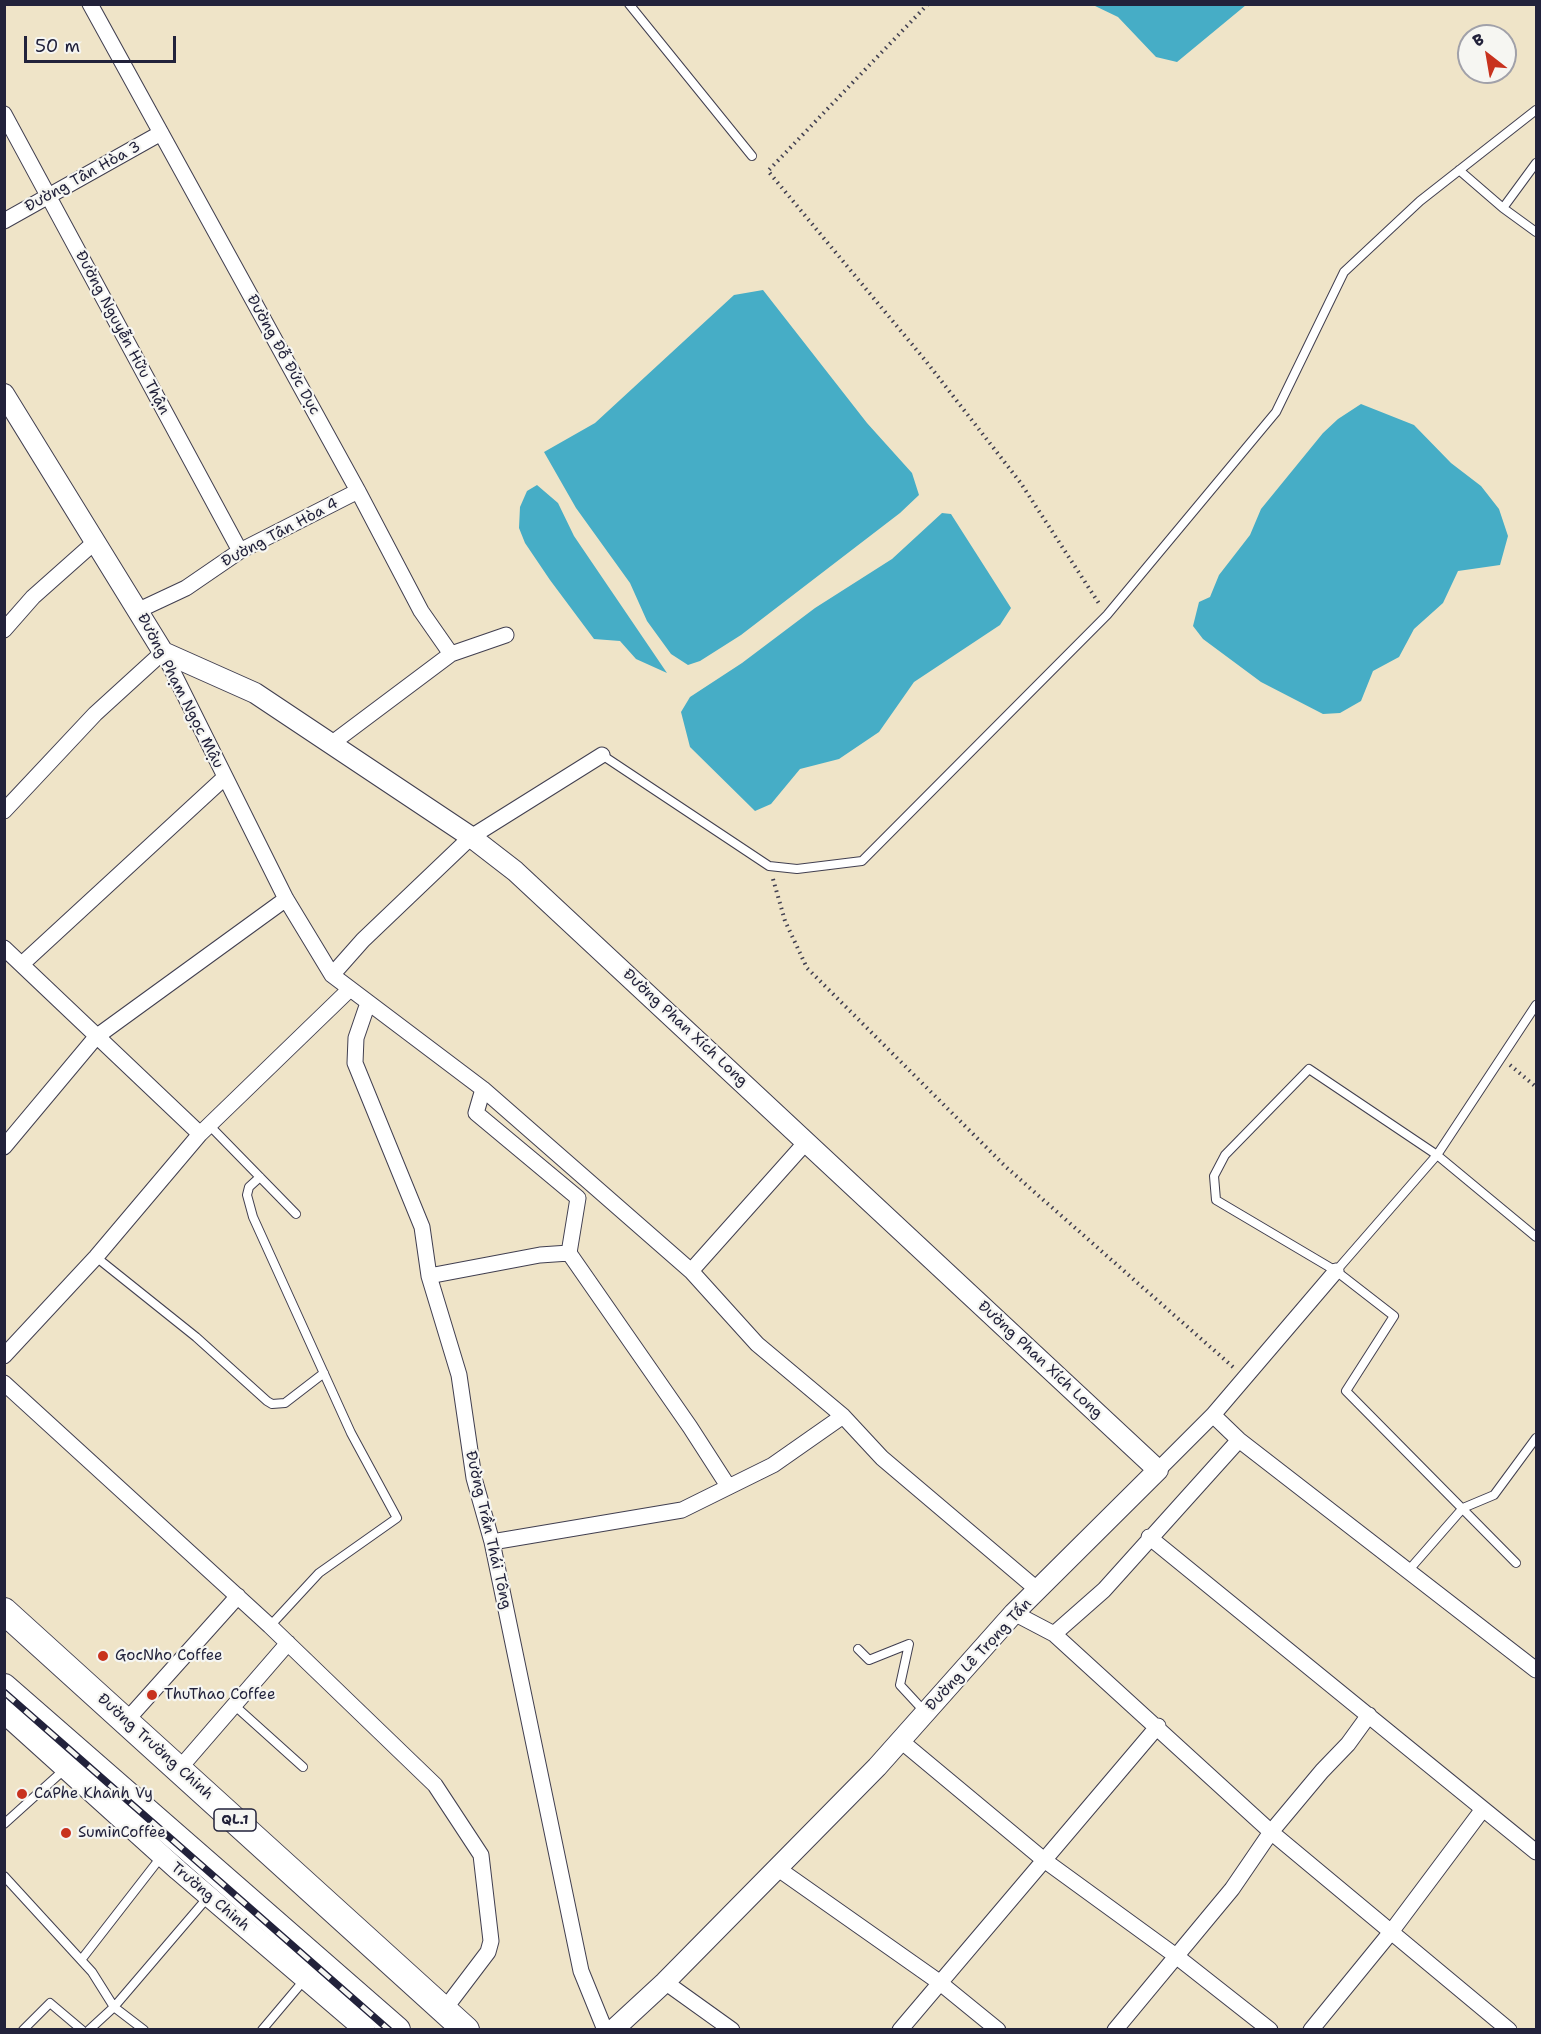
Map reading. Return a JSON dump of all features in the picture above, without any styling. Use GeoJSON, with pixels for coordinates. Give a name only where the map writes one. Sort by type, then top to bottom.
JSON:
{"type":"FeatureCollection","features":[{"type":"Feature","properties":{"kind":"highway","name":"Đường Trường Chinh"},"geometry":{"type":"LineString","coordinates":[[4,1611],[466,2030]]}},
{"type":"Feature","properties":{"kind":"highway"},"geometry":{"type":"LineString","coordinates":[[4,1687],[397,2030]]}},
{"type":"Feature","properties":{"kind":"street","name":"Đường Đỗ Đức Dục"},"geometry":{"type":"LineString","coordinates":[[90,4],[358,491],[421,611],[451,654]]}},
{"type":"Feature","properties":{"kind":"street","name":"Đường Nguyễn Hữu Thận"},"geometry":{"type":"LineString","coordinates":[[4,114],[240,551]]}},
{"type":"Feature","properties":{"kind":"street","name":"Đường Tân Hòa 3"},"geometry":{"type":"LineString","coordinates":[[4,221],[161,133]]}},
{"type":"Feature","properties":{"kind":"street","name":"Đường Phạm Ngọc Mậu"},"geometry":{"type":"LineString","coordinates":[[4,394],[163,652],[286,899],[332,975],[483,1089],[691,1271],[757,1344],[843,1416],[882,1458],[1039,1591]]}},
{"type":"Feature","properties":{"kind":"street","name":"Đường Tân Hòa 4"},"geometry":{"type":"LineString","coordinates":[[139,610],[186,588],[240,551],[358,491]]}},
{"type":"Feature","properties":{"kind":"street"},"geometry":{"type":"LineString","coordinates":[[4,630],[33,597],[96,541]]}},
{"type":"Feature","properties":{"kind":"street"},"geometry":{"type":"LineString","coordinates":[[331,744],[451,654],[506,634]]}},
{"type":"Feature","properties":{"kind":"street"},"geometry":{"type":"LineString","coordinates":[[4,811],[95,714],[163,652]]}},
{"type":"Feature","properties":{"kind":"street","name":"Đường Phan Xích Long"},"geometry":{"type":"LineString","coordinates":[[163,652],[255,693],[471,837],[515,871],[1158,1470]]}},
{"type":"Feature","properties":{"kind":"street"},"geometry":{"type":"LineString","coordinates":[[332,975],[363,940],[471,837],[602,755]]}},
{"type":"Feature","properties":{"kind":"street"},"geometry":{"type":"LineString","coordinates":[[22,964],[224,778]]}},
{"type":"Feature","properties":{"kind":"street"},"geometry":{"type":"LineString","coordinates":[[4,1147],[96,1037],[286,899]]}},
{"type":"Feature","properties":{"kind":"street"},"geometry":{"type":"LineString","coordinates":[[4,948],[96,1037],[205,1130]]}},
{"type":"Feature","properties":{"kind":"street"},"geometry":{"type":"LineString","coordinates":[[4,1356],[96,1257],[205,1130],[350,989]]}},
{"type":"Feature","properties":{"kind":"street","name":"Đường Trần Thái Tông"},"geometry":{"type":"LineString","coordinates":[[368,1002],[356,1038],[355,1063],[422,1227],[429,1276],[459,1375],[474,1479],[492,1542],[581,1971],[605,2030]]}},
{"type":"Feature","properties":{"kind":"street"},"geometry":{"type":"LineString","coordinates":[[483,1089],[476,1113],[578,1198],[569,1253],[690,1427],[728,1486]]}},
{"type":"Feature","properties":{"kind":"street"},"geometry":{"type":"LineString","coordinates":[[691,1271],[807,1141]]}},
{"type":"Feature","properties":{"kind":"street"},"geometry":{"type":"LineString","coordinates":[[429,1276],[540,1255],[569,1253]]}},
{"type":"Feature","properties":{"kind":"street","name":"Đường Lê Trọng Tấn"},"geometry":{"type":"LineString","coordinates":[[613,2030],[665,1982],[901,1741],[1014,1613],[1039,1591],[1213,1415],[1336,1271]]}},
{"type":"Feature","properties":{"kind":"street"},"geometry":{"type":"LineString","coordinates":[[4,1383],[238,1596],[435,1785],[481,1855],[491,1941],[488,1952],[444,2010]]}},
{"type":"Feature","properties":{"kind":"street"},"geometry":{"type":"LineString","coordinates":[[1213,1415],[1239,1440],[1536,1670]]}},
{"type":"Feature","properties":{"kind":"street"},"geometry":{"type":"LineString","coordinates":[[492,1542],[682,1510],[773,1465],[843,1416]]}},
{"type":"Feature","properties":{"kind":"street"},"geometry":{"type":"LineString","coordinates":[[1054,1634],[1104,1590],[1149,1537],[1239,1440]]}},
{"type":"Feature","properties":{"kind":"street"},"geometry":{"type":"LineString","coordinates":[[1149,1537],[1536,1852]]}},
{"type":"Feature","properties":{"kind":"street"},"geometry":{"type":"LineString","coordinates":[[126,1721],[238,1596]]}},
{"type":"Feature","properties":{"kind":"street"},"geometry":{"type":"LineString","coordinates":[[1014,1613],[1054,1634],[1158,1726],[1270,1832],[1509,2030]]}},
{"type":"Feature","properties":{"kind":"street"},"geometry":{"type":"LineString","coordinates":[[179,1769],[288,1643]]}},
{"type":"Feature","properties":{"kind":"street","name":"Trường Chinh"},"geometry":{"type":"LineString","coordinates":[[4,1713],[162,1856],[365,2030]]}},
{"type":"Feature","properties":{"kind":"street"},"geometry":{"type":"LineString","coordinates":[[1115,2030],[1232,1889],[1270,1832],[1322,1770],[1348,1744],[1369,1715]]}},
{"type":"Feature","properties":{"kind":"street"},"geometry":{"type":"LineString","coordinates":[[900,2030],[1158,1726]]}},
{"type":"Feature","properties":{"kind":"street"},"geometry":{"type":"LineString","coordinates":[[901,1741],[1044,1860],[1176,1956],[1270,2030]]}},
{"type":"Feature","properties":{"kind":"street"},"geometry":{"type":"LineString","coordinates":[[1311,2030],[1391,1932],[1483,1809]]}},
{"type":"Feature","properties":{"kind":"street"},"geometry":{"type":"LineString","coordinates":[[777,1868],[939,1982],[998,2030]]}},
{"type":"Feature","properties":{"kind":"street"},"geometry":{"type":"LineString","coordinates":[[665,1982],[732,2030]]}},
{"type":"Feature","properties":{"kind":"lane"},"geometry":{"type":"LineString","coordinates":[[629,4],[752,156]]}},
{"type":"Feature","properties":{"kind":"lane"},"geometry":{"type":"LineString","coordinates":[[602,755],[769,866],[796,869],[862,861],[1107,615],[1276,412],[1344,272],[1419,201],[1536,110]]}},
{"type":"Feature","properties":{"kind":"lane"},"geometry":{"type":"LineString","coordinates":[[1503,208],[1536,163]]}},
{"type":"Feature","properties":{"kind":"lane"},"geometry":{"type":"LineString","coordinates":[[1459,170],[1503,208],[1536,232]]}},
{"type":"Feature","properties":{"kind":"lane"},"geometry":{"type":"LineString","coordinates":[[1336,1271],[1437,1155],[1536,1005]]}},
{"type":"Feature","properties":{"kind":"lane"},"geometry":{"type":"LineString","coordinates":[[1516,1563],[1346,1391],[1394,1316],[1336,1271],[1216,1200],[1214,1176],[1225,1155],[1309,1069],[1437,1155],[1536,1237]]}},
{"type":"Feature","properties":{"kind":"lane"},"geometry":{"type":"LineString","coordinates":[[205,1130],[260,1177],[296,1214]]}},
{"type":"Feature","properties":{"kind":"lane"},"geometry":{"type":"LineString","coordinates":[[260,1177],[249,1187],[247,1202],[351,1433],[397,1518],[319,1573],[270,1626]]}},
{"type":"Feature","properties":{"kind":"lane"},"geometry":{"type":"LineString","coordinates":[[96,1257],[196,1337],[272,1404],[285,1403],[324,1373]]}},
{"type":"Feature","properties":{"kind":"lane"},"geometry":{"type":"LineString","coordinates":[[1408,1571],[1463,1508],[1494,1494],[1536,1438]]}},
{"type":"Feature","properties":{"kind":"lane"},"geometry":{"type":"LineString","coordinates":[[858,1649],[869,1660],[909,1644],[900,1685],[925,1712]]}},
{"type":"Feature","properties":{"kind":"lane"},"geometry":{"type":"LineString","coordinates":[[234,1706],[303,1767]]}},
{"type":"Feature","properties":{"kind":"lane"},"geometry":{"type":"LineString","coordinates":[[4,1824],[66,1768]]}},
{"type":"Feature","properties":{"kind":"lane"},"geometry":{"type":"LineString","coordinates":[[81,1960],[162,1856]]}},
{"type":"Feature","properties":{"kind":"lane"},"geometry":{"type":"LineString","coordinates":[[4,1876],[81,1960],[114,2007],[144,2030]]}},
{"type":"Feature","properties":{"kind":"lane"},"geometry":{"type":"LineString","coordinates":[[89,2030],[114,2007],[209,1896]]}},
{"type":"Feature","properties":{"kind":"lane"},"geometry":{"type":"LineString","coordinates":[[262,2030],[306,1978]]}},
{"type":"Feature","properties":{"kind":"lane"},"geometry":{"type":"LineString","coordinates":[[23,2030],[50,2003],[82,2030]]}},
{"type":"Feature","properties":{"kind":"path"},"geometry":{"type":"LineString","coordinates":[[927,4],[768,171],[925,360],[1020,482],[1107,615]]}},
{"type":"Feature","properties":{"kind":"path"},"geometry":{"type":"LineString","coordinates":[[769,866],[785,921],[807,968],[1006,1167],[1244,1377]]}},
{"type":"Feature","properties":{"kind":"path"},"geometry":{"type":"LineString","coordinates":[[1500,1057],[1536,1087]]}},
{"type":"Feature","properties":{"kind":"water"},"geometry":{"type":"Polygon","coordinates":[[[1246,4],[1177,62],[1156,57],[1118,17],[1093,5],[1246,4]]]}},
{"type":"Feature","properties":{"kind":"water"},"geometry":{"type":"Polygon","coordinates":[[[763,290],[867,423],[912,473],[919,495],[900,513],[741,635],[700,661],[688,665],[671,654],[647,621],[630,583],[576,508],[544,452],[595,423],[734,295],[763,290]]]}},
{"type":"Feature","properties":{"kind":"water"},"geometry":{"type":"Polygon","coordinates":[[[1361,404],[1414,425],[1451,463],[1481,486],[1499,509],[1508,536],[1500,565],[1458,571],[1443,603],[1414,629],[1399,657],[1373,671],[1361,701],[1340,713],[1323,714],[1261,682],[1203,639],[1193,626],[1199,602],[1210,597],[1219,575],[1250,535],[1261,509],[1323,433],[1338,419],[1361,404]]]}},
{"type":"Feature","properties":{"kind":"water"},"geometry":{"type":"Polygon","coordinates":[[[537,485],[558,503],[574,536],[667,673],[636,659],[620,641],[594,639],[550,580],[525,543],[519,528],[520,507],[527,491],[537,485]]]}},
{"type":"Feature","properties":{"kind":"water"},"geometry":{"type":"Polygon","coordinates":[[[942,513],[951,514],[1011,608],[1000,625],[914,682],[879,732],[839,759],[800,769],[771,804],[755,811],[690,747],[681,712],[690,697],[742,663],[815,608],[892,559],[942,513]]]}},
{"type":"Feature","properties":{"kind":"railway"},"geometry":{"type":"LineString","coordinates":[[4,1692],[389,2030]]}},
{"type":"Feature","properties":{"kind":"place","name":"GocNho Coffee"},"geometry":{"type":"Point","coordinates":[103,1656]}},
{"type":"Feature","properties":{"kind":"place","name":"ThuThao Coffee"},"geometry":{"type":"Point","coordinates":[152,1695]}},
{"type":"Feature","properties":{"kind":"place","name":"CaPhe Khanh Vy"},"geometry":{"type":"Point","coordinates":[22,1794]}},
{"type":"Feature","properties":{"kind":"place","name":"SuminCoffee"},"geometry":{"type":"Point","coordinates":[66,1833]}}]}
